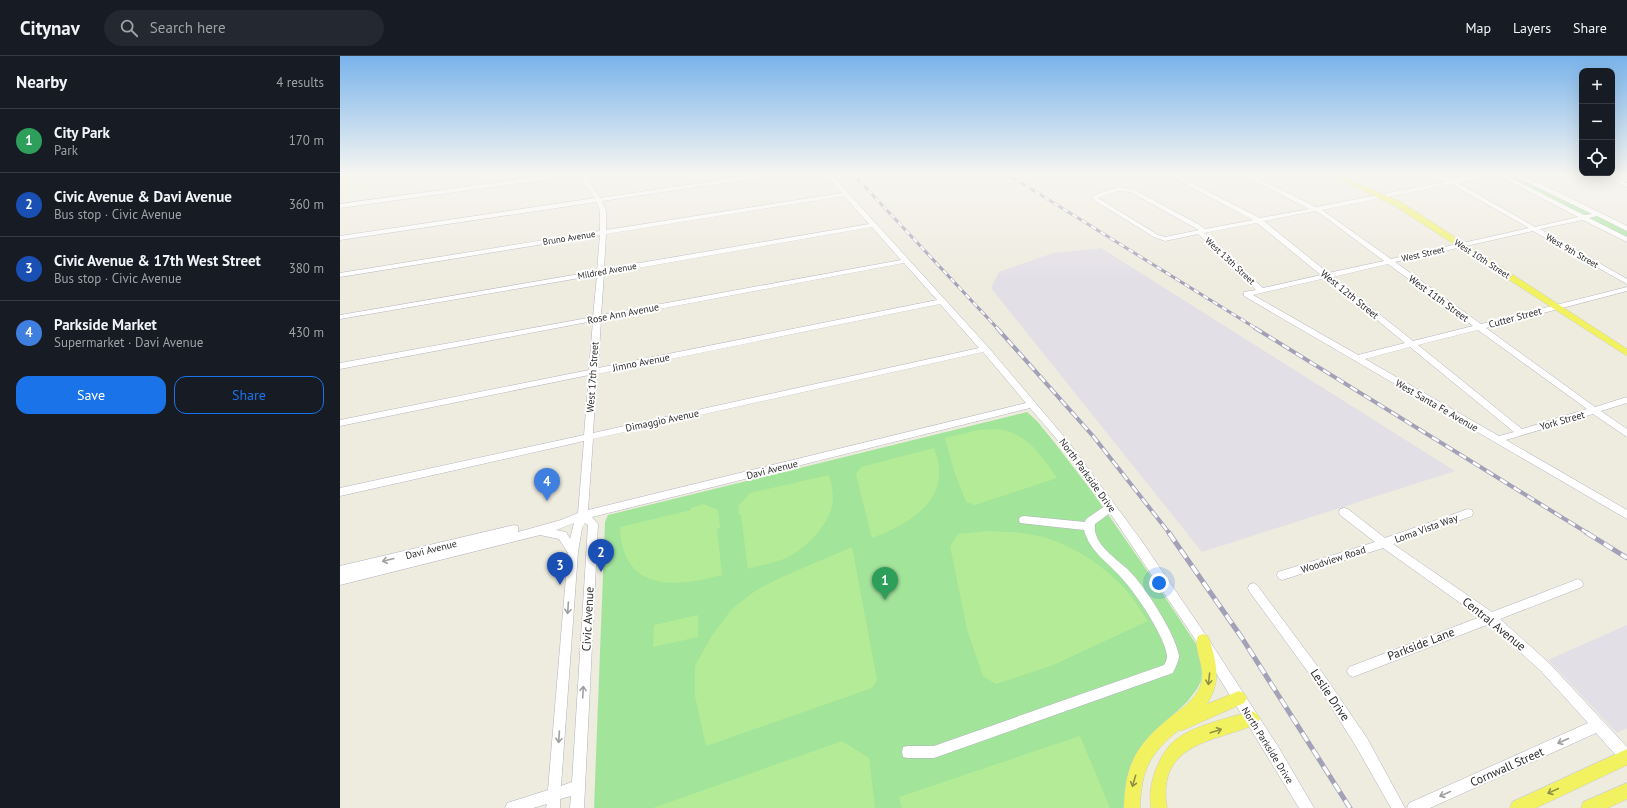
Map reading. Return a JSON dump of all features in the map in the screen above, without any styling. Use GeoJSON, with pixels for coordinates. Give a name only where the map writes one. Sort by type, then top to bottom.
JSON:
{"type":"FeatureCollection","features":[{"type":"Feature","properties":{"kind":"main road","name":"West 10th Street"},"geometry":{"type":"LineString","coordinates":[[1406,209],[1464,244],[1560,306],[1627,346]]}},
{"type":"Feature","properties":{"kind":"main road","name":"West 10th Street"},"geometry":{"type":"LineString","coordinates":[[1560,306],[1627,353]]}},
{"type":"Feature","properties":{"kind":"main road"},"geometry":{"type":"LineString","coordinates":[[1132,808],[1132,788],[1148,747],[1202,698],[1208,689],[1210,676],[1204,641]]}},
{"type":"Feature","properties":{"kind":"main road"},"geometry":{"type":"LineString","coordinates":[[1174,725],[1239,698]]}},
{"type":"Feature","properties":{"kind":"main road"},"geometry":{"type":"LineString","coordinates":[[1159,808],[1158,791],[1160,776],[1170,758],[1180,746],[1192,738],[1252,719]]}},
{"type":"Feature","properties":{"kind":"main road"},"geometry":{"type":"LineString","coordinates":[[1518,808],[1627,757]]}},
{"type":"Feature","properties":{"kind":"main road"},"geometry":{"type":"LineString","coordinates":[[1589,808],[1627,791]]}},
{"type":"Feature","properties":{"kind":"street"},"geometry":{"type":"LineString","coordinates":[[340,238],[537,209]]}},
{"type":"Feature","properties":{"kind":"street","name":"West 17th Street"},"geometry":{"type":"LineString","coordinates":[[583,515],[603,233],[603,209]]}},
{"type":"Feature","properties":{"kind":"street","name":"Bruno Avenue"},"geometry":{"type":"LineString","coordinates":[[340,275],[752,209]]}},
{"type":"Feature","properties":{"kind":"street","name":"North Parkside Drive"},"geometry":{"type":"LineString","coordinates":[[860,209],[985,349],[1064,442],[1204,641],[1306,808]]}},
{"type":"Feature","properties":{"kind":"street"},"geometry":{"type":"LineString","coordinates":[[1112,209],[1160,238],[1170,238],[1311,209]]}},
{"type":"Feature","properties":{"kind":"street"},"geometry":{"type":"LineString","coordinates":[[1167,209],[1190,221],[1202,232]]}},
{"type":"Feature","properties":{"kind":"street","name":"West 12th Street"},"geometry":{"type":"LineString","coordinates":[[1237,209],[1258,220],[1520,432]]}},
{"type":"Feature","properties":{"kind":"street","name":"West 11th Street"},"geometry":{"type":"LineString","coordinates":[[1318,209],[1627,434]]}},
{"type":"Feature","properties":{"kind":"street","name":"West 9th Street"},"geometry":{"type":"LineString","coordinates":[[1501,209],[1627,282]]}},
{"type":"Feature","properties":{"kind":"street"},"geometry":{"type":"LineString","coordinates":[[1567,209],[1627,240]]}},
{"type":"Feature","properties":{"kind":"street"},"geometry":{"type":"LineString","coordinates":[[1588,209],[1627,229]]}},
{"type":"Feature","properties":{"kind":"street","name":"West Street"},"geometry":{"type":"LineString","coordinates":[[1247,294],[1598,214]]}},
{"type":"Feature","properties":{"kind":"street","name":"Mildred Avenue"},"geometry":{"type":"LineString","coordinates":[[340,317],[874,225]]}},
{"type":"Feature","properties":{"kind":"street","name":"West 13th Street"},"geometry":{"type":"LineString","coordinates":[[1202,232],[1262,290]]}},
{"type":"Feature","properties":{"kind":"street","name":"Rose Ann Avenue"},"geometry":{"type":"LineString","coordinates":[[340,366],[905,261]]}},
{"type":"Feature","properties":{"kind":"street","name":"Cutter Street"},"geometry":{"type":"LineString","coordinates":[[1358,358],[1627,289]]}},
{"type":"Feature","properties":{"kind":"street","name":"West Santa Fe Avenue"},"geometry":{"type":"LineString","coordinates":[[1247,294],[1627,516]]}},
{"type":"Feature","properties":{"kind":"street","name":"Jimno Avenue"},"geometry":{"type":"LineString","coordinates":[[340,423],[942,301]]}},
{"type":"Feature","properties":{"kind":"street","name":"Dimaggio Avenue"},"geometry":{"type":"LineString","coordinates":[[340,492],[985,349]]}},
{"type":"Feature","properties":{"kind":"street","name":"York Street"},"geometry":{"type":"LineString","coordinates":[[1497,440],[1627,400]]}},
{"type":"Feature","properties":{"kind":"street","name":"Davi Avenue"},"geometry":{"type":"LineString","coordinates":[[340,580],[539,531],[583,515],[1033,404]]}},
{"type":"Feature","properties":{"kind":"street"},"geometry":{"type":"LineString","coordinates":[[1088,526],[1090,522],[1111,507]]}},
{"type":"Feature","properties":{"kind":"street","name":"Central Avenue"},"geometry":{"type":"LineString","coordinates":[[1344,512],[1384,543],[1490,617],[1545,667],[1627,757]]}},
{"type":"Feature","properties":{"kind":"street","name":"Loma Vista Way"},"geometry":{"type":"LineString","coordinates":[[1384,543],[1468,513]]}},
{"type":"Feature","properties":{"kind":"street","name":"Civic Avenue"},"geometry":{"type":"LineString","coordinates":[[553,808],[573,552],[577,528],[583,515],[594,524],[577,808]]}},
{"type":"Feature","properties":{"kind":"street"},"geometry":{"type":"LineString","coordinates":[[1024,520],[1088,526]]}},
{"type":"Feature","properties":{"kind":"street"},"geometry":{"type":"LineString","coordinates":[[908,752],[934,752],[1169,669],[1173,657],[1153,615],[1129,578],[1109,560],[1092,539],[1088,526]]}},
{"type":"Feature","properties":{"kind":"street","name":"Davi Avenue"},"geometry":{"type":"LineString","coordinates":[[340,571],[514,529],[512,537]]}},
{"type":"Feature","properties":{"kind":"street"},"geometry":{"type":"LineString","coordinates":[[539,531],[562,536],[573,552]]}},
{"type":"Feature","properties":{"kind":"street","name":"Woodview Road"},"geometry":{"type":"LineString","coordinates":[[1282,575],[1384,543]]}},
{"type":"Feature","properties":{"kind":"street","name":"Parkside Lane"},"geometry":{"type":"LineString","coordinates":[[1353,670],[1578,584]]}},
{"type":"Feature","properties":{"kind":"street","name":"Leslie Drive"},"geometry":{"type":"LineString","coordinates":[[1253,588],[1320,679],[1362,743],[1398,808]]}},
{"type":"Feature","properties":{"kind":"street","name":"Cornwall Street"},"geometry":{"type":"LineString","coordinates":[[1414,808],[1599,725]]}},
{"type":"Feature","properties":{"kind":"street"},"geometry":{"type":"LineString","coordinates":[[512,808],[578,787]]}},
{"type":"Feature","properties":{"kind":"shaded area"},"geometry":{"type":"Polygon","coordinates":[[[1101,248],[1455,471],[1202,552],[991,288],[999,272],[1053,253],[1101,248]]]}},
{"type":"Feature","properties":{"kind":"shaded area"},"geometry":{"type":"Polygon","coordinates":[[[1627,625],[1627,728],[1617,733],[1548,660],[1627,625]]]}},
{"type":"Feature","properties":{"kind":"green space"},"geometry":{"type":"Polygon","coordinates":[[[1569,209],[1586,209],[1627,231],[1627,240],[1569,209]]]}},
{"type":"Feature","properties":{"kind":"green space"},"geometry":{"type":"Polygon","coordinates":[[[1027,412],[1037,421],[1091,490],[1153,579],[1196,644],[1203,666],[1201,681],[1197,689],[1187,702],[1164,723],[1127,808],[594,808],[605,522],[608,515],[1027,412]]]}},
{"type":"Feature","properties":{"kind":"green space"},"geometry":{"type":"Polygon","coordinates":[[[998,429],[1009,432],[1026,441],[1039,454],[1057,478],[975,505],[966,502],[954,471],[945,438],[979,430],[998,429]]]}},
{"type":"Feature","properties":{"kind":"green space"},"geometry":{"type":"Polygon","coordinates":[[[934,448],[939,466],[938,481],[934,494],[926,506],[901,525],[872,538],[856,474],[861,467],[934,448]]]}},
{"type":"Feature","properties":{"kind":"green space"},"geometry":{"type":"Polygon","coordinates":[[[829,475],[833,498],[832,506],[830,514],[814,537],[799,550],[784,559],[748,569],[741,515],[739,515],[738,506],[750,493],[829,475]]]}},
{"type":"Feature","properties":{"kind":"green space"},"geometry":{"type":"Polygon","coordinates":[[[704,504],[718,510],[720,528],[717,529],[722,575],[687,582],[670,583],[654,580],[641,574],[630,564],[623,548],[620,527],[691,510],[691,508],[704,504]]]}},
{"type":"Feature","properties":{"kind":"green space"},"geometry":{"type":"Polygon","coordinates":[[[988,531],[1034,535],[1058,542],[1076,551],[1093,561],[1121,584],[1148,621],[1051,666],[996,684],[983,676],[967,629],[950,546],[958,534],[988,531]]]}},
{"type":"Feature","properties":{"kind":"green space"},"geometry":{"type":"Polygon","coordinates":[[[852,547],[877,680],[872,688],[706,746],[695,696],[695,666],[711,637],[732,609],[755,591],[782,577],[852,547]]]}},
{"type":"Feature","properties":{"kind":"green space"},"geometry":{"type":"Polygon","coordinates":[[[698,615],[698,637],[653,647],[654,625],[698,615]]]}},
{"type":"Feature","properties":{"kind":"green space"},"geometry":{"type":"Polygon","coordinates":[[[1080,736],[1110,808],[902,808],[899,797],[1080,736]]]}},
{"type":"Feature","properties":{"kind":"green space"},"geometry":{"type":"Polygon","coordinates":[[[842,741],[869,758],[875,808],[653,808],[842,741]]]}},
{"type":"Feature","properties":{"kind":"railway"},"geometry":{"type":"LineString","coordinates":[[886,209],[998,329]]}},
{"type":"Feature","properties":{"kind":"railway"},"geometry":{"type":"LineString","coordinates":[[1064,209],[1257,329]]}},
{"type":"Feature","properties":{"kind":"railway"},"geometry":{"type":"LineString","coordinates":[[997,328],[1093,436],[1170,534]]}},
{"type":"Feature","properties":{"kind":"railway"},"geometry":{"type":"LineString","coordinates":[[1255,328],[1589,534]]}},
{"type":"Feature","properties":{"kind":"railway"},"geometry":{"type":"LineString","coordinates":[[1169,533],[1242,638],[1350,808]]}},
{"type":"Feature","properties":{"kind":"railway"},"geometry":{"type":"LineString","coordinates":[[1587,533],[1627,558]]}},
{"type":"Feature","properties":{"kind":"place","name":"Parkside Market"},"geometry":{"type":"Point","coordinates":[547,501]}},
{"type":"Feature","properties":{"kind":"place","name":"Civic Avenue & Davi Avenue"},"geometry":{"type":"Point","coordinates":[601,572]}},
{"type":"Feature","properties":{"kind":"place","name":"Civic Avenue & 17th West Street"},"geometry":{"type":"Point","coordinates":[560,585]}},
{"type":"Feature","properties":{"kind":"place","name":"City Park"},"geometry":{"type":"Point","coordinates":[885,600]}}]}
